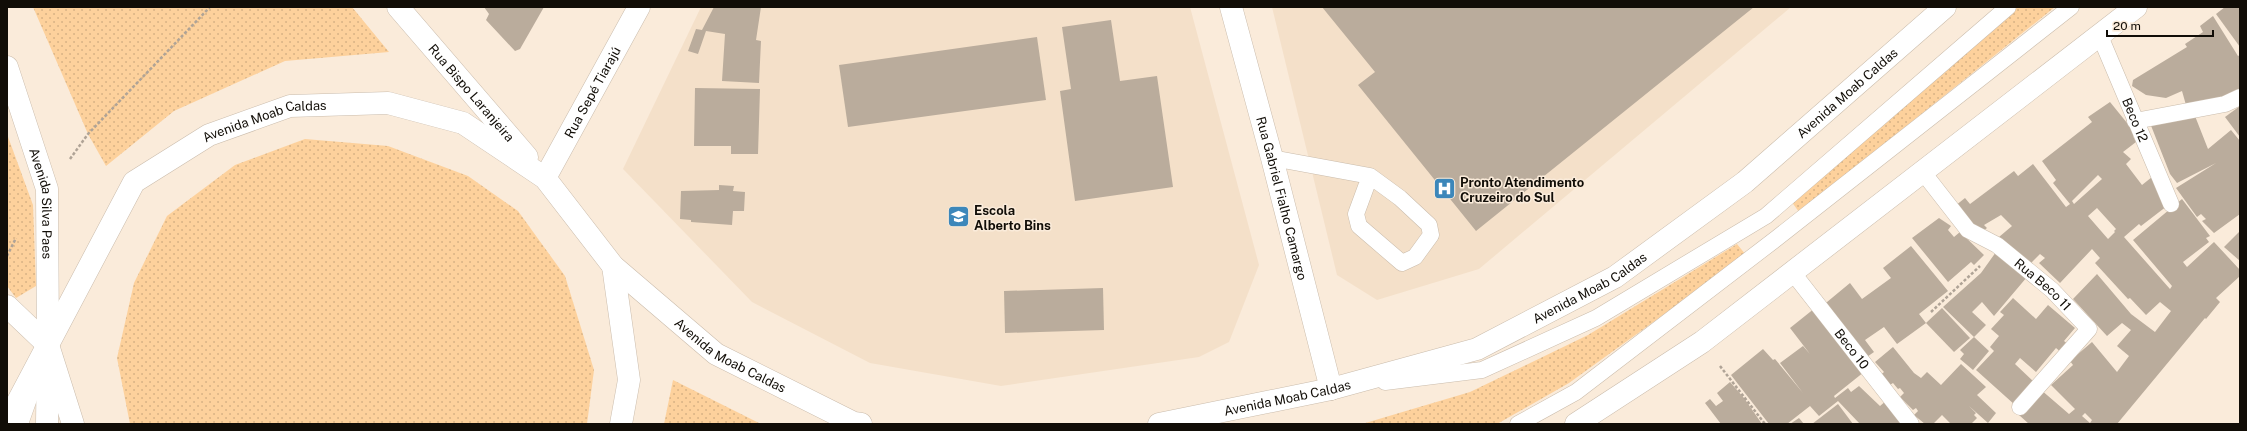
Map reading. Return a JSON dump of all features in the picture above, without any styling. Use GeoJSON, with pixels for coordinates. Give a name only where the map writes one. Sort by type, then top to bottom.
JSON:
{"type":"FeatureCollection","features":[{"type":"Feature","properties":{"kind":"main road","name":"Rua Bispo Laranjeira"},"geometry":{"type":"LineString","coordinates":[[398,7],[545,178]]}},
{"type":"Feature","properties":{"kind":"main road","name":"Rua Sepé Tiarajú"},"geometry":{"type":"LineString","coordinates":[[545,178],[639,7]]}},
{"type":"Feature","properties":{"kind":"main road","name":"Rua Gabriel Fialho Camargo"},"geometry":{"type":"LineString","coordinates":[[1231,7],[1272,158],[1331,389]]}},
{"type":"Feature","properties":{"kind":"main road","name":"Avenida Moab Caldas"},"geometry":{"type":"LineString","coordinates":[[1159,424],[1331,389],[1476,349],[1615,277],[1745,182],[1945,7]]}},
{"type":"Feature","properties":{"kind":"main road"},"geometry":{"type":"LineString","coordinates":[[1576,424],[1702,342],[1793,273],[1922,170],[2100,36],[2136,7]]}},
{"type":"Feature","properties":{"kind":"main road","name":"Avenida Silva Paes"},"geometry":{"type":"LineString","coordinates":[[7,67],[47,190],[47,424]]}},
{"type":"Feature","properties":{"kind":"main road","name":"Avenida Moab Caldas"},"geometry":{"type":"LineString","coordinates":[[7,422],[134,182],[209,135],[290,106],[388,103],[463,123],[545,178],[613,266],[716,354],[854,423],[861,424]]}},
{"type":"Feature","properties":{"kind":"main road","name":"Avenida Moab Caldas"},"geometry":{"type":"LineString","coordinates":[[613,266],[629,380],[621,424]]}},
{"type":"Feature","properties":{"kind":"main road"},"geometry":{"type":"LineString","coordinates":[[7,306],[48,345],[73,424]]}},
{"type":"Feature","properties":{"kind":"lane"},"geometry":{"type":"LineString","coordinates":[[1331,389],[1482,370],[1596,318],[1766,216],[2008,7]]}},
{"type":"Feature","properties":{"kind":"lane"},"geometry":{"type":"LineString","coordinates":[[1518,424],[1576,392],[1777,238],[2072,7]]}},
{"type":"Feature","properties":{"kind":"lane","name":"Beco 12"},"geometry":{"type":"LineString","coordinates":[[2100,36],[2135,121],[2143,134],[2171,204]]}},
{"type":"Feature","properties":{"kind":"lane"},"geometry":{"type":"LineString","coordinates":[[2135,121],[2225,104],[2240,97]]}},
{"type":"Feature","properties":{"kind":"lane"},"geometry":{"type":"LineString","coordinates":[[1272,158],[1370,176],[1400,198],[1429,225],[1431,235],[1415,257],[1402,263],[1359,226],[1356,214],[1370,176]]}},
{"type":"Feature","properties":{"kind":"lane","name":"Rua Beco 11"},"geometry":{"type":"LineString","coordinates":[[1922,170],[1968,230],[1997,245],[2052,290],[2089,329],[2020,407]]}},
{"type":"Feature","properties":{"kind":"lane","name":"Beco 10"},"geometry":{"type":"LineString","coordinates":[[1793,273],[1912,424]]}},
{"type":"Feature","properties":{"kind":"lane"},"geometry":{"type":"LineString","coordinates":[[20,424],[48,345]]}},
{"type":"Feature","properties":{"kind":"path"},"geometry":{"type":"LineString","coordinates":[[47,190],[88,134],[210,7]]}},
{"type":"Feature","properties":{"kind":"path"},"geometry":{"type":"LineString","coordinates":[[7,256],[19,233]]}},
{"type":"Feature","properties":{"kind":"path"},"geometry":{"type":"LineString","coordinates":[[1931,312],[1973,274],[1997,245]]}},
{"type":"Feature","properties":{"kind":"path"},"geometry":{"type":"LineString","coordinates":[[1702,342],[1765,424]]}},
{"type":"Feature","properties":{"kind":"shaded area"},"geometry":{"type":"Polygon","coordinates":[[[33,7],[352,7],[389,52],[285,61],[174,111],[106,166],[88,134],[33,7]]]}},
{"type":"Feature","properties":{"kind":"shaded area","name":"Escola Alberto Bins"},"geometry":{"type":"Polygon","coordinates":[[[701,7],[1190,7],[1259,265],[1229,342],[1199,357],[1001,386],[870,363],[752,302],[623,169],[701,7]]]}},
{"type":"Feature","properties":{"kind":"shaded area","name":"Pronto Atendimento Cruzeiro do Sul"},"geometry":{"type":"Polygon","coordinates":[[[1272,7],[1791,7],[1479,269],[1377,300],[1337,275],[1272,7]]]}},
{"type":"Feature","properties":{"kind":"shaded area"},"geometry":{"type":"Polygon","coordinates":[[[2018,7],[2055,7],[1799,212],[1791,201],[2018,7]]]}},
{"type":"Feature","properties":{"kind":"shaded area"},"geometry":{"type":"Polygon","coordinates":[[[7,134],[33,205],[36,286],[16,298],[7,286],[7,134]]]}},
{"type":"Feature","properties":{"kind":"shaded area"},"geometry":{"type":"Polygon","coordinates":[[[305,139],[388,146],[468,176],[518,211],[565,276],[594,370],[587,424],[130,424],[117,358],[134,283],[167,216],[235,165],[305,139]]]}},
{"type":"Feature","properties":{"kind":"shaded area"},"geometry":{"type":"Polygon","coordinates":[[[1737,244],[1746,255],[1569,383],[1497,424],[1362,424],[1470,392],[1588,335],[1737,244]]]}},
{"type":"Feature","properties":{"kind":"shaded area"},"geometry":{"type":"Polygon","coordinates":[[[673,380],[761,424],[664,424],[673,380]]]}},
{"type":"Feature","properties":{"kind":"building"},"geometry":{"type":"Polygon","coordinates":[[[484,7],[544,7],[520,49],[515,51],[486,20],[489,14],[484,7]]]}},
{"type":"Feature","properties":{"kind":"building"},"geometry":{"type":"Polygon","coordinates":[[[714,7],[761,7],[756,40],[761,41],[759,83],[722,81],[725,34],[706,31],[698,54],[688,51],[696,29],[702,30],[714,7]]]}},
{"type":"Feature","properties":{"kind":"building"},"geometry":{"type":"Polygon","coordinates":[[[1322,7],[1754,7],[1476,231],[1358,85],[1375,72],[1322,7]]]}},
{"type":"Feature","properties":{"kind":"building"},"geometry":{"type":"Polygon","coordinates":[[[2225,7],[2240,7],[2240,47],[2216,14],[2225,7]]]}},
{"type":"Feature","properties":{"kind":"building"},"geometry":{"type":"Polygon","coordinates":[[[2213,16],[2238,56],[2240,55],[2240,89],[2223,97],[2186,105],[2182,91],[2166,98],[2146,95],[2132,86],[2133,80],[2187,47],[2185,44],[2203,32],[2200,26],[2213,16]]]}},
{"type":"Feature","properties":{"kind":"building"},"geometry":{"type":"Polygon","coordinates":[[[1111,20],[1120,81],[1157,76],[1173,187],[1075,201],[1060,91],[1071,89],[1062,27],[1111,20]]]}},
{"type":"Feature","properties":{"kind":"building"},"geometry":{"type":"Polygon","coordinates":[[[1037,37],[1046,100],[848,127],[839,65],[1037,37]]]}},
{"type":"Feature","properties":{"kind":"building"},"geometry":{"type":"Polygon","coordinates":[[[695,88],[760,89],[758,154],[731,154],[731,146],[694,146],[695,88]]]}},
{"type":"Feature","properties":{"kind":"building"},"geometry":{"type":"Polygon","coordinates":[[[2110,102],[2136,134],[2133,136],[2136,142],[2123,152],[2131,159],[2126,164],[2142,185],[2152,177],[2167,206],[2141,226],[2139,224],[2124,237],[2170,289],[2172,286],[2133,240],[2182,199],[2210,236],[2206,238],[2209,242],[2183,262],[2187,267],[2214,242],[2240,270],[2240,276],[2216,298],[2220,302],[2117,424],[2029,424],[2019,415],[2040,389],[2069,414],[2075,409],[2051,385],[2073,365],[2070,361],[2092,342],[2117,372],[2129,356],[2117,346],[2131,330],[2122,323],[2107,336],[2073,299],[2097,274],[2131,314],[2155,332],[2171,311],[2160,302],[2146,315],[2130,298],[2128,299],[2095,263],[2100,258],[2092,249],[2060,283],[2039,263],[2045,258],[2040,254],[2028,266],[1999,237],[2012,226],[2001,215],[1984,225],[1987,228],[1982,232],[1972,226],[1955,206],[1965,198],[1970,204],[2014,171],[2018,176],[2033,164],[2066,207],[2070,204],[2053,183],[2056,180],[2042,161],[2092,122],[2088,117],[2110,102]],[[2098,175],[2072,201],[2074,204],[2102,179],[2098,175]],[[2097,208],[2088,216],[2108,239],[2115,232],[2114,231],[2116,229],[2097,208]],[[2085,413],[2082,416],[2090,423],[2092,420],[2085,413]]]}},
{"type":"Feature","properties":{"kind":"building"},"geometry":{"type":"Polygon","coordinates":[[[2240,106],[2240,137],[2225,117],[2240,106]]]}},
{"type":"Feature","properties":{"kind":"building"},"geometry":{"type":"Polygon","coordinates":[[[2195,116],[2208,149],[2231,130],[2240,141],[2240,214],[2214,233],[2202,221],[2206,219],[2201,214],[2197,217],[2176,188],[2216,163],[2177,183],[2170,174],[2150,123],[2195,116]]]}},
{"type":"Feature","properties":{"kind":"building"},"geometry":{"type":"Polygon","coordinates":[[[719,185],[734,186],[733,191],[745,192],[744,211],[733,211],[732,225],[691,222],[691,220],[680,219],[681,191],[719,190],[719,185]]]}},
{"type":"Feature","properties":{"kind":"building"},"geometry":{"type":"Polygon","coordinates":[[[1939,218],[1951,226],[1948,230],[1954,237],[1960,232],[1984,255],[1974,265],[1971,262],[1948,282],[1912,238],[1939,218]]]}},
{"type":"Feature","properties":{"kind":"building"},"geometry":{"type":"Polygon","coordinates":[[[2240,231],[2240,261],[2224,247],[2240,231]]]}},
{"type":"Feature","properties":{"kind":"building"},"geometry":{"type":"Polygon","coordinates":[[[1911,246],[1948,291],[1919,314],[1926,323],[1897,344],[1884,327],[1865,340],[1874,352],[1864,359],[1821,307],[1850,283],[1862,299],[1891,278],[1883,268],[1911,246]]]}},
{"type":"Feature","properties":{"kind":"building"},"geometry":{"type":"Polygon","coordinates":[[[1996,252],[2027,277],[1994,316],[1982,302],[1972,312],[1986,325],[1974,337],[1943,307],[1981,273],[1996,252]]]}},
{"type":"Feature","properties":{"kind":"building"},"geometry":{"type":"Polygon","coordinates":[[[1103,288],[1104,330],[1005,333],[1004,291],[1103,288]]]}},
{"type":"Feature","properties":{"kind":"building"},"geometry":{"type":"Polygon","coordinates":[[[2013,298],[2036,319],[2048,305],[2075,328],[2064,341],[2069,345],[2063,354],[2056,348],[2036,372],[2020,358],[2015,364],[2035,383],[2015,405],[1976,370],[1994,351],[1990,347],[1999,336],[1991,329],[2004,315],[2000,312],[2013,298]]]}},
{"type":"Feature","properties":{"kind":"building"},"geometry":{"type":"Polygon","coordinates":[[[1815,308],[1864,372],[1834,396],[1835,398],[1848,388],[1851,392],[1859,386],[1880,406],[1887,400],[1908,424],[1860,424],[1838,401],[1819,416],[1810,406],[1787,424],[1769,424],[1731,375],[1763,349],[1773,360],[1775,359],[1803,393],[1780,363],[1803,346],[1810,354],[1790,328],[1815,308]]]}},
{"type":"Feature","properties":{"kind":"building"},"geometry":{"type":"Polygon","coordinates":[[[1942,308],[1970,338],[1954,352],[1926,323],[1942,308]]]}},
{"type":"Feature","properties":{"kind":"building"},"geometry":{"type":"Polygon","coordinates":[[[1974,337],[1989,351],[1973,370],[1960,359],[1964,354],[1960,350],[1974,337]]]}},
{"type":"Feature","properties":{"kind":"building"},"geometry":{"type":"Polygon","coordinates":[[[1893,347],[1914,373],[1921,378],[1927,372],[1941,385],[1961,364],[1986,387],[1977,395],[1996,413],[1988,423],[1969,406],[1976,413],[1974,415],[1977,418],[1971,424],[1951,424],[1942,415],[1933,424],[1925,424],[1914,415],[1918,411],[1916,408],[1913,410],[1900,397],[1904,393],[1900,388],[1898,389],[1893,383],[1885,388],[1877,378],[1884,372],[1875,362],[1893,347]]]}},
{"type":"Feature","properties":{"kind":"building"},"geometry":{"type":"Polygon","coordinates":[[[1730,382],[1744,398],[1762,424],[1721,424],[1705,403],[1710,399],[1716,406],[1723,401],[1717,393],[1730,382]]]}},
{"type":"Feature","properties":{"kind":"building"},"geometry":{"type":"Polygon","coordinates":[[[1838,404],[1853,424],[1812,424],[1838,404]]]}},
{"type":"Feature","properties":{"kind":"building"},"geometry":{"type":"Polygon","coordinates":[[[1799,418],[1804,424],[1790,424],[1799,418]]]}},
{"type":"Feature","properties":{"kind":"place","name":"Pronto Atendimento Cruzeiro do Sul"},"geometry":{"type":"Point","coordinates":[1445,189]}},
{"type":"Feature","properties":{"kind":"place","name":"Escola Alberto Bins"},"geometry":{"type":"Point","coordinates":[958,217]}}]}
